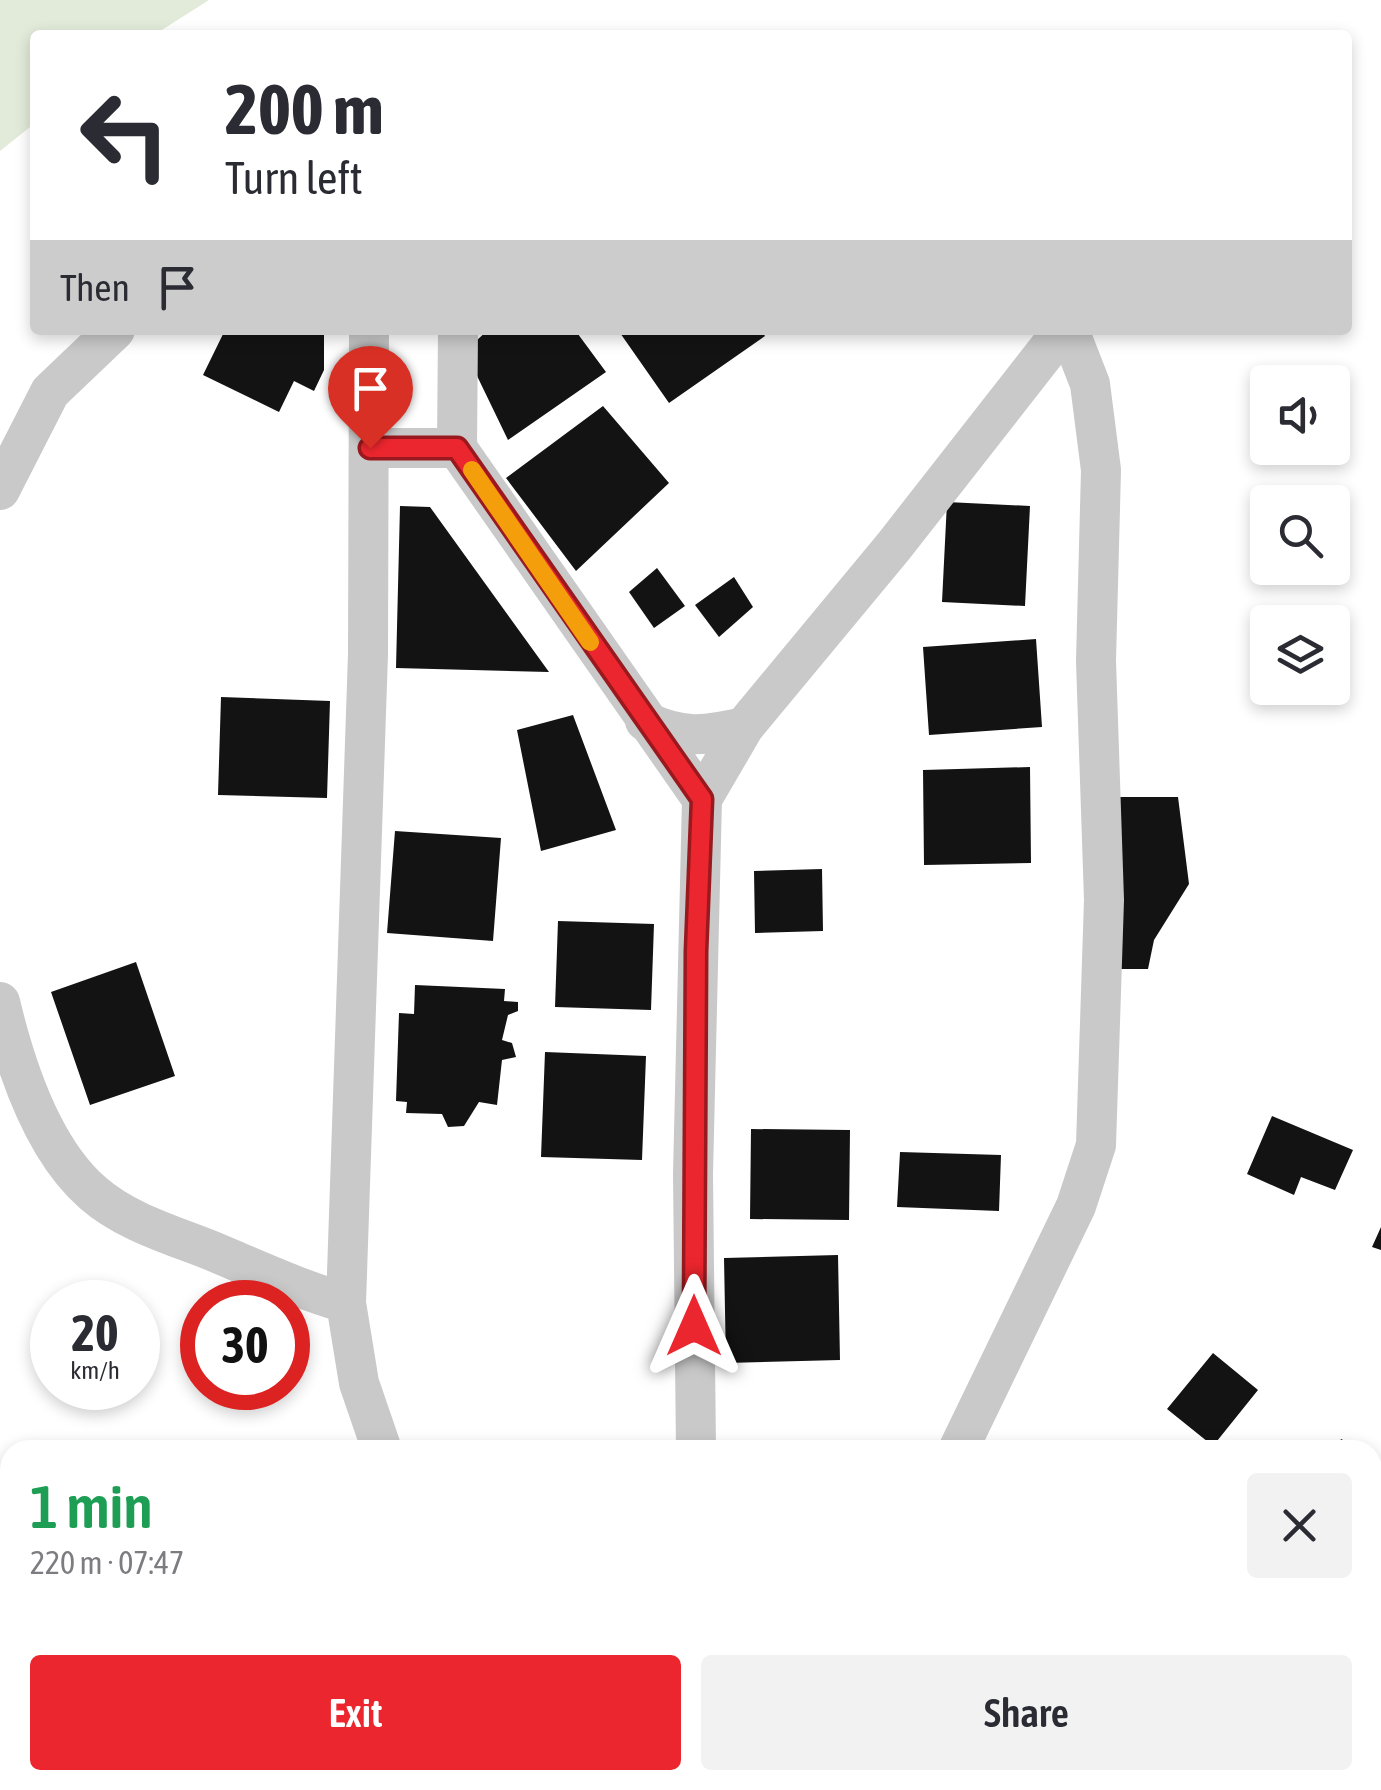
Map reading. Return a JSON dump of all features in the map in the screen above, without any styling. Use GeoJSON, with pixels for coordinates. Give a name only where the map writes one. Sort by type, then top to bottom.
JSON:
{"type":"FeatureCollection","features":[{"type":"Feature","properties":{"kind":"street"},"geometry":{"type":"LineString","coordinates":[[0,490],[50,392],[109,335]]}},
{"type":"Feature","properties":{"kind":"street"},"geometry":{"type":"LineString","coordinates":[[369,335],[368,654],[346,1303],[359,1383],[379,1440]]}},
{"type":"Feature","properties":{"kind":"street"},"geometry":{"type":"LineString","coordinates":[[458,335],[457,448],[702,799]]}},
{"type":"Feature","properties":{"kind":"street"},"geometry":{"type":"LineString","coordinates":[[696,1440],[693,1155],[702,799],[744,727],[1062,335]]}},
{"type":"Feature","properties":{"kind":"street"},"geometry":{"type":"LineString","coordinates":[[963,1440],[1076,1206],[1096,1145],[1104,900],[1096,661],[1101,470],[1090,384],[1068,335]]}},
{"type":"Feature","properties":{"kind":"street"},"geometry":{"type":"LineString","coordinates":[[370,448],[457,448]]}},
{"type":"Feature","properties":{"kind":"street"},"geometry":{"type":"LineString","coordinates":[[645,721],[672,734],[698,737],[744,727]]}},
{"type":"Feature","properties":{"kind":"street"},"geometry":{"type":"LineString","coordinates":[[0,1002],[26,1084],[48,1132],[69,1167],[93,1194],[156,1229],[346,1303]]}},
{"type":"Feature","properties":{"kind":"green space"},"geometry":{"type":"Polygon","coordinates":[[[0,0],[209,0],[162,30],[30,30],[30,127],[0,151],[0,0]]]}},
{"type":"Feature","properties":{"kind":"building"},"geometry":{"type":"Polygon","coordinates":[[[223,335],[324,335],[324,370],[314,391],[294,381],[279,412],[203,375],[223,335]]]}},
{"type":"Feature","properties":{"kind":"building"},"geometry":{"type":"Polygon","coordinates":[[[483,335],[579,335],[606,372],[508,440],[465,351],[483,335]]]}},
{"type":"Feature","properties":{"kind":"building"},"geometry":{"type":"Polygon","coordinates":[[[621,335],[764,335],[765,336],[669,403],[621,335]]]}},
{"type":"Feature","properties":{"kind":"building"},"geometry":{"type":"Polygon","coordinates":[[[603,406],[669,483],[576,571],[506,478],[603,406]]]}},
{"type":"Feature","properties":{"kind":"building"},"geometry":{"type":"Polygon","coordinates":[[[947,502],[1030,506],[1025,606],[942,602],[947,502]]]}},
{"type":"Feature","properties":{"kind":"building"},"geometry":{"type":"Polygon","coordinates":[[[400,506],[430,507],[549,672],[396,668],[400,506]]]}},
{"type":"Feature","properties":{"kind":"building"},"geometry":{"type":"Polygon","coordinates":[[[657,568],[685,606],[654,628],[629,592],[657,568]]]}},
{"type":"Feature","properties":{"kind":"building"},"geometry":{"type":"Polygon","coordinates":[[[734,577],[753,607],[719,637],[695,605],[734,577]]]}},
{"type":"Feature","properties":{"kind":"building"},"geometry":{"type":"Polygon","coordinates":[[[1036,639],[1042,727],[929,735],[923,647],[1036,639]]]}},
{"type":"Feature","properties":{"kind":"building"},"geometry":{"type":"Polygon","coordinates":[[[221,697],[330,701],[327,798],[218,795],[221,697]]]}},
{"type":"Feature","properties":{"kind":"building"},"geometry":{"type":"Polygon","coordinates":[[[573,715],[616,830],[541,851],[517,730],[573,715]]]}},
{"type":"Feature","properties":{"kind":"building"},"geometry":{"type":"Polygon","coordinates":[[[1030,767],[1031,863],[924,865],[923,770],[1030,767]]]}},
{"type":"Feature","properties":{"kind":"building"},"geometry":{"type":"Polygon","coordinates":[[[1113,797],[1178,797],[1189,884],[1154,940],[1148,969],[1118,969],[1113,797]]]}},
{"type":"Feature","properties":{"kind":"building"},"geometry":{"type":"Polygon","coordinates":[[[395,831],[501,838],[493,941],[387,933],[395,831]]]}},
{"type":"Feature","properties":{"kind":"building"},"geometry":{"type":"Polygon","coordinates":[[[822,869],[823,931],[755,933],[754,871],[822,869]]]}},
{"type":"Feature","properties":{"kind":"building"},"geometry":{"type":"Polygon","coordinates":[[[558,921],[654,924],[651,1010],[555,1007],[558,921]]]}},
{"type":"Feature","properties":{"kind":"building"},"geometry":{"type":"Polygon","coordinates":[[[136,962],[175,1076],[90,1105],[51,992],[136,962]]]}},
{"type":"Feature","properties":{"kind":"building"},"geometry":{"type":"Polygon","coordinates":[[[415,985],[505,989],[504,1001],[518,1002],[518,1011],[508,1015],[502,1040],[512,1043],[516,1057],[502,1060],[497,1105],[479,1102],[464,1126],[448,1127],[442,1114],[406,1113],[407,1102],[396,1101],[399,1013],[414,1014],[415,985]]]}},
{"type":"Feature","properties":{"kind":"building"},"geometry":{"type":"Polygon","coordinates":[[[545,1052],[646,1056],[642,1160],[541,1157],[545,1052]]]}},
{"type":"Feature","properties":{"kind":"building"},"geometry":{"type":"Polygon","coordinates":[[[1272,1116],[1353,1150],[1335,1190],[1301,1177],[1294,1195],[1247,1174],[1272,1116]]]}},
{"type":"Feature","properties":{"kind":"building"},"geometry":{"type":"Polygon","coordinates":[[[751,1129],[850,1130],[849,1220],[750,1219],[751,1129]]]}},
{"type":"Feature","properties":{"kind":"building"},"geometry":{"type":"Polygon","coordinates":[[[900,1152],[1001,1155],[999,1211],[897,1207],[900,1152]]]}},
{"type":"Feature","properties":{"kind":"building"},"geometry":{"type":"Polygon","coordinates":[[[1381,1227],[1381,1250],[1372,1247],[1381,1227]]]}},
{"type":"Feature","properties":{"kind":"building"},"geometry":{"type":"Polygon","coordinates":[[[838,1255],[840,1360],[726,1363],[724,1258],[838,1255]]]}},
{"type":"Feature","properties":{"kind":"building"},"geometry":{"type":"Polygon","coordinates":[[[1213,1353],[1258,1390],[1218,1440],[1206,1440],[1167,1409],[1213,1353]]]}},
{"type":"Feature","properties":{"kind":"slow traffic"},"geometry":{"type":"LineString","coordinates":[[472,470],[590,642]]}},
{"type":"Feature","properties":{"kind":"route"},"geometry":{"type":"LineString","coordinates":[[370,448],[457,448],[702,799],[696,951],[694,1326]]}}]}
